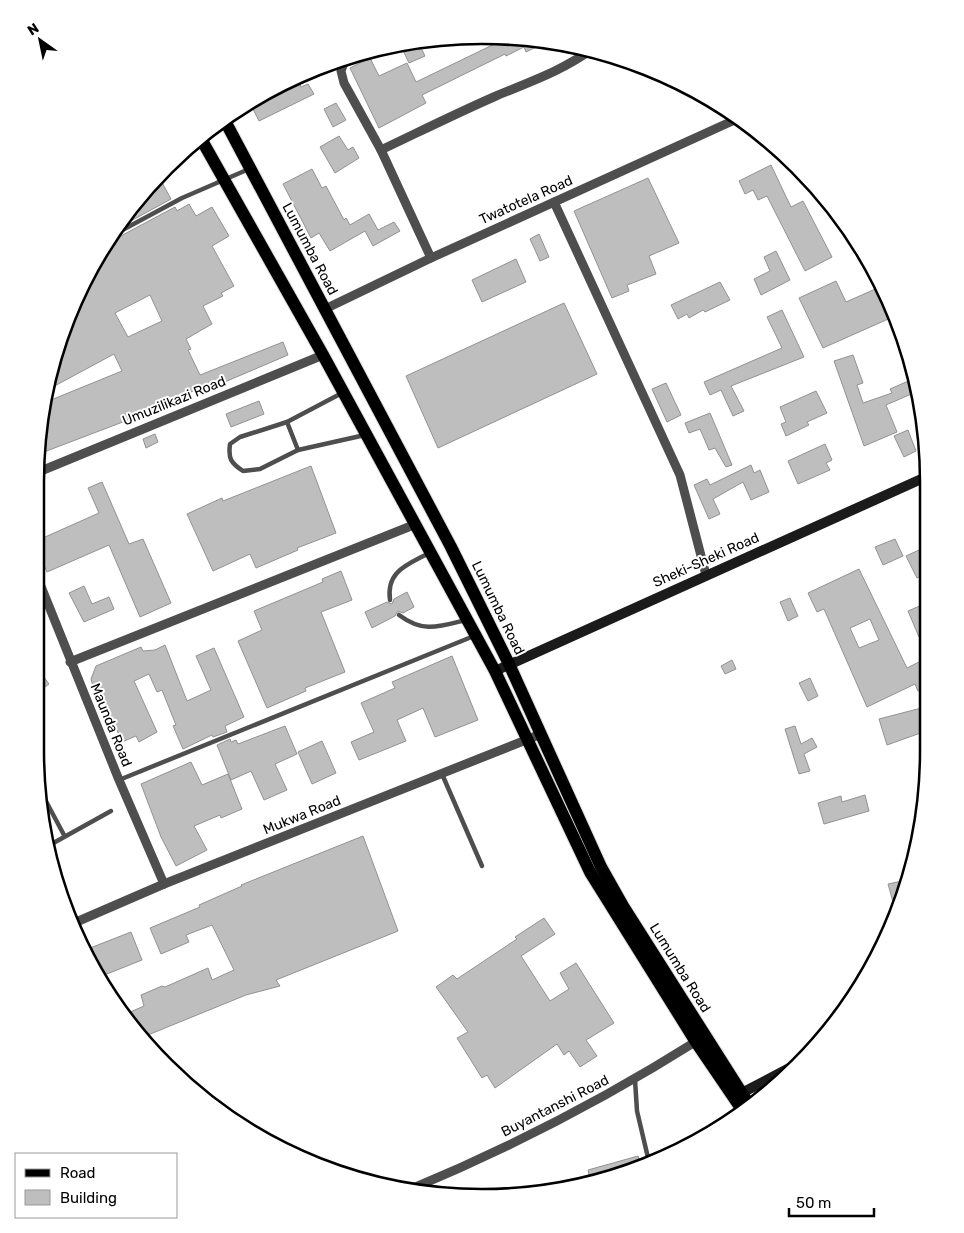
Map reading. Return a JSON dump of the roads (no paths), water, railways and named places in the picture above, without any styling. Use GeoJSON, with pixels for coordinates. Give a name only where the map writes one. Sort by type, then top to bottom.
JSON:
{"type":"FeatureCollection","features":[{"type":"Feature","properties":{"kind":"main road","name":"Lumumba Road"},"geometry":{"type":"LineString","coordinates":[[227,126],[420,486],[509,664],[535,737]]}},
{"type":"Feature","properties":{"kind":"main road","name":"Lumumba Road"},"geometry":{"type":"LineString","coordinates":[[204,144],[323,355],[495,671],[535,737],[601,867],[701,1040],[737,1095],[741,1105]]}},
{"type":"Feature","properties":{"kind":"main road","name":"Lumumba Road"},"geometry":{"type":"LineString","coordinates":[[737,1095],[745,1102]]}},
{"type":"Feature","properties":{"kind":"street"},"geometry":{"type":"LineString","coordinates":[[381,150],[496,96],[556,71],[583,56]]}},
{"type":"Feature","properties":{"kind":"street"},"geometry":{"type":"LineString","coordinates":[[343,67],[341,71],[344,83],[381,150],[431,258]]}},
{"type":"Feature","properties":{"kind":"street","name":"Twatotela Road"},"geometry":{"type":"LineString","coordinates":[[325,309],[431,258],[731,122]]}},
{"type":"Feature","properties":{"kind":"street"},"geometry":{"type":"LineString","coordinates":[[554,202],[680,475],[706,575]]}},
{"type":"Feature","properties":{"kind":"street","name":"Umuzilikazi Road"},"geometry":{"type":"LineString","coordinates":[[44,470],[323,355]]}},
{"type":"Feature","properties":{"kind":"street","name":"Sheki-Sheki Road"},"geometry":{"type":"LineString","coordinates":[[495,671],[920,480]]}},
{"type":"Feature","properties":{"kind":"street"},"geometry":{"type":"LineString","coordinates":[[70,662],[416,524]]}},
{"type":"Feature","properties":{"kind":"street","name":"Maunda Road"},"geometry":{"type":"LineString","coordinates":[[44,595],[70,662],[164,884]]}},
{"type":"Feature","properties":{"kind":"street","name":"Mukwa Road"},"geometry":{"type":"LineString","coordinates":[[78,922],[164,884],[535,737]]}},
{"type":"Feature","properties":{"kind":"street","name":"Buyantanshi Road"},"geometry":{"type":"LineString","coordinates":[[420,1185],[564,1119],[635,1080],[701,1040]]}},
{"type":"Feature","properties":{"kind":"street"},"geometry":{"type":"LineString","coordinates":[[737,1095],[778,1074]]}},
{"type":"Feature","properties":{"kind":"lane"},"geometry":{"type":"LineString","coordinates":[[125,229],[182,198],[250,168]]}},
{"type":"Feature","properties":{"kind":"lane"},"geometry":{"type":"LineString","coordinates":[[343,392],[288,422],[240,437],[230,444],[228,456],[232,464],[243,471],[260,469],[298,450],[366,435]]}},
{"type":"Feature","properties":{"kind":"lane"},"geometry":{"type":"LineString","coordinates":[[288,422],[298,450]]}},
{"type":"Feature","properties":{"kind":"lane"},"geometry":{"type":"LineString","coordinates":[[390,600],[389,589],[391,579],[407,564],[431,552]]}},
{"type":"Feature","properties":{"kind":"lane"},"geometry":{"type":"LineString","coordinates":[[398,615],[411,625],[436,627],[467,620]]}},
{"type":"Feature","properties":{"kind":"lane"},"geometry":{"type":"LineString","coordinates":[[119,780],[476,636]]}},
{"type":"Feature","properties":{"kind":"lane"},"geometry":{"type":"LineString","coordinates":[[442,774],[482,866]]}},
{"type":"Feature","properties":{"kind":"lane"},"geometry":{"type":"LineString","coordinates":[[47,802],[64,835]]}},
{"type":"Feature","properties":{"kind":"lane"},"geometry":{"type":"LineString","coordinates":[[54,842],[111,811]]}},
{"type":"Feature","properties":{"kind":"lane"},"geometry":{"type":"LineString","coordinates":[[635,1080],[637,1111],[648,1157]]}}]}
